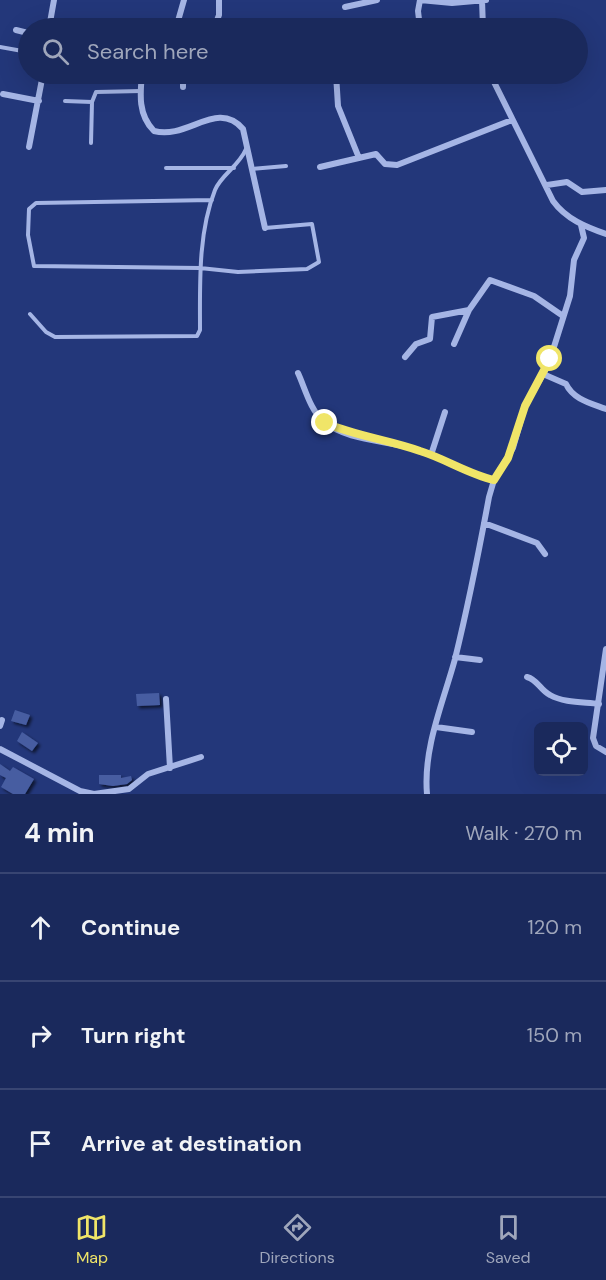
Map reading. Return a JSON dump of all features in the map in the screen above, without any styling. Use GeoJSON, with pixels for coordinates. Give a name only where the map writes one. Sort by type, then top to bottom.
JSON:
{"type":"FeatureCollection","features":[{"type":"Feature","properties":{"kind":"street"},"geometry":{"type":"LineString","coordinates":[[51,18],[54,0]]}},
{"type":"Feature","properties":{"kind":"street"},"geometry":{"type":"LineString","coordinates":[[179,18],[184,0]]}},
{"type":"Feature","properties":{"kind":"street"},"geometry":{"type":"LineString","coordinates":[[218,18],[219,0]]}},
{"type":"Feature","properties":{"kind":"street"},"geometry":{"type":"LineString","coordinates":[[345,7],[377,0]]}},
{"type":"Feature","properties":{"kind":"street"},"geometry":{"type":"LineString","coordinates":[[419,18],[420,0],[444,3],[483,1],[483,18]]}},
{"type":"Feature","properties":{"kind":"street"},"geometry":{"type":"LineString","coordinates":[[29,147],[42,84]]}},
{"type":"Feature","properties":{"kind":"street"},"geometry":{"type":"LineString","coordinates":[[141,84],[143,118],[154,131],[175,133],[210,119],[224,117],[231,119],[243,129],[265,228]]}},
{"type":"Feature","properties":{"kind":"street"},"geometry":{"type":"LineString","coordinates":[[337,84],[338,106],[359,158]]}},
{"type":"Feature","properties":{"kind":"street"},"geometry":{"type":"LineString","coordinates":[[495,84],[557,207],[581,225],[606,234]]}},
{"type":"Feature","properties":{"kind":"street"},"geometry":{"type":"LineString","coordinates":[[3,94],[39,101]]}},
{"type":"Feature","properties":{"kind":"street"},"geometry":{"type":"LineString","coordinates":[[320,167],[379,154],[385,164],[397,165],[512,120]]}},
{"type":"Feature","properties":{"kind":"street"},"geometry":{"type":"LineString","coordinates":[[547,185],[567,182],[582,192],[606,190]]}},
{"type":"Feature","properties":{"kind":"street"},"geometry":{"type":"LineString","coordinates":[[427,794],[429,760],[439,704],[455,657],[494,480],[508,458],[525,406],[543,374],[570,296],[574,260],[584,238],[581,225]]}},
{"type":"Feature","properties":{"kind":"street"},"geometry":{"type":"LineString","coordinates":[[454,345],[469,310],[490,280],[534,296],[563,316]]}},
{"type":"Feature","properties":{"kind":"street"},"geometry":{"type":"LineString","coordinates":[[405,357],[416,344],[430,339],[432,317],[469,310]]}},
{"type":"Feature","properties":{"kind":"street"},"geometry":{"type":"LineString","coordinates":[[298,373],[312,405],[325,423],[351,433],[431,455],[477,476],[494,480]]}},
{"type":"Feature","properties":{"kind":"street"},"geometry":{"type":"LineString","coordinates":[[543,374],[566,384],[570,393],[579,399],[606,409]]}},
{"type":"Feature","properties":{"kind":"street"},"geometry":{"type":"LineString","coordinates":[[431,455],[445,412]]}},
{"type":"Feature","properties":{"kind":"street"},"geometry":{"type":"LineString","coordinates":[[484,523],[537,543],[546,554]]}},
{"type":"Feature","properties":{"kind":"street"},"geometry":{"type":"LineString","coordinates":[[606,649],[593,743],[606,752]]}},
{"type":"Feature","properties":{"kind":"street"},"geometry":{"type":"LineString","coordinates":[[455,657],[480,660]]}},
{"type":"Feature","properties":{"kind":"street"},"geometry":{"type":"LineString","coordinates":[[527,677],[535,680],[546,694],[554,697],[599,704]]}},
{"type":"Feature","properties":{"kind":"street"},"geometry":{"type":"LineString","coordinates":[[166,699],[170,768]]}},
{"type":"Feature","properties":{"kind":"street"},"geometry":{"type":"LineString","coordinates":[[436,727],[472,732]]}},
{"type":"Feature","properties":{"kind":"street"},"geometry":{"type":"LineString","coordinates":[[0,749],[80,791],[94,794],[126,790],[145,776],[201,757]]}},
{"type":"Feature","properties":{"kind":"lane"},"geometry":{"type":"LineString","coordinates":[[0,47],[18,50]]}},
{"type":"Feature","properties":{"kind":"lane"},"geometry":{"type":"LineString","coordinates":[[91,144],[92,102],[96,92],[100,90],[141,91]]}},
{"type":"Feature","properties":{"kind":"lane"},"geometry":{"type":"LineString","coordinates":[[65,101],[92,102]]}},
{"type":"Feature","properties":{"kind":"lane"},"geometry":{"type":"LineString","coordinates":[[30,314],[46,332],[56,337],[192,338],[197,336],[200,330],[200,268],[212,200],[216,187],[234,168],[246,148]]}},
{"type":"Feature","properties":{"kind":"lane"},"geometry":{"type":"LineString","coordinates":[[251,169],[286,166]]}},
{"type":"Feature","properties":{"kind":"lane"},"geometry":{"type":"LineString","coordinates":[[166,168],[234,168]]}},
{"type":"Feature","properties":{"kind":"lane"},"geometry":{"type":"LineString","coordinates":[[212,200],[32,204],[29,209],[28,235],[34,266],[200,268],[238,272],[307,269],[319,262],[312,224],[265,228]]}},
{"type":"Feature","properties":{"kind":"building"},"geometry":{"type":"Polygon","coordinates":[[[159,693],[160,705],[137,706],[136,694],[159,693]]]}},
{"type":"Feature","properties":{"kind":"building"},"geometry":{"type":"Polygon","coordinates":[[[15,710],[30,715],[26,725],[11,721],[15,710]]]}},
{"type":"Feature","properties":{"kind":"building"},"geometry":{"type":"Polygon","coordinates":[[[22,732],[38,743],[32,751],[17,741],[22,732]]]}},
{"type":"Feature","properties":{"kind":"building"},"geometry":{"type":"Polygon","coordinates":[[[0,764],[10,771],[13,767],[34,779],[25,794],[13,794],[1,787],[6,778],[0,775],[0,764]]]}},
{"type":"Feature","properties":{"kind":"building"},"geometry":{"type":"Polygon","coordinates":[[[99,775],[121,775],[121,778],[131,776],[132,780],[127,784],[113,786],[99,784],[99,775]]]}},
{"type":"Feature","properties":{"kind":"route"},"geometry":{"type":"LineString","coordinates":[[325,423],[351,433],[422,451],[477,476],[494,480],[513,448],[525,406],[550,359]]}}]}
